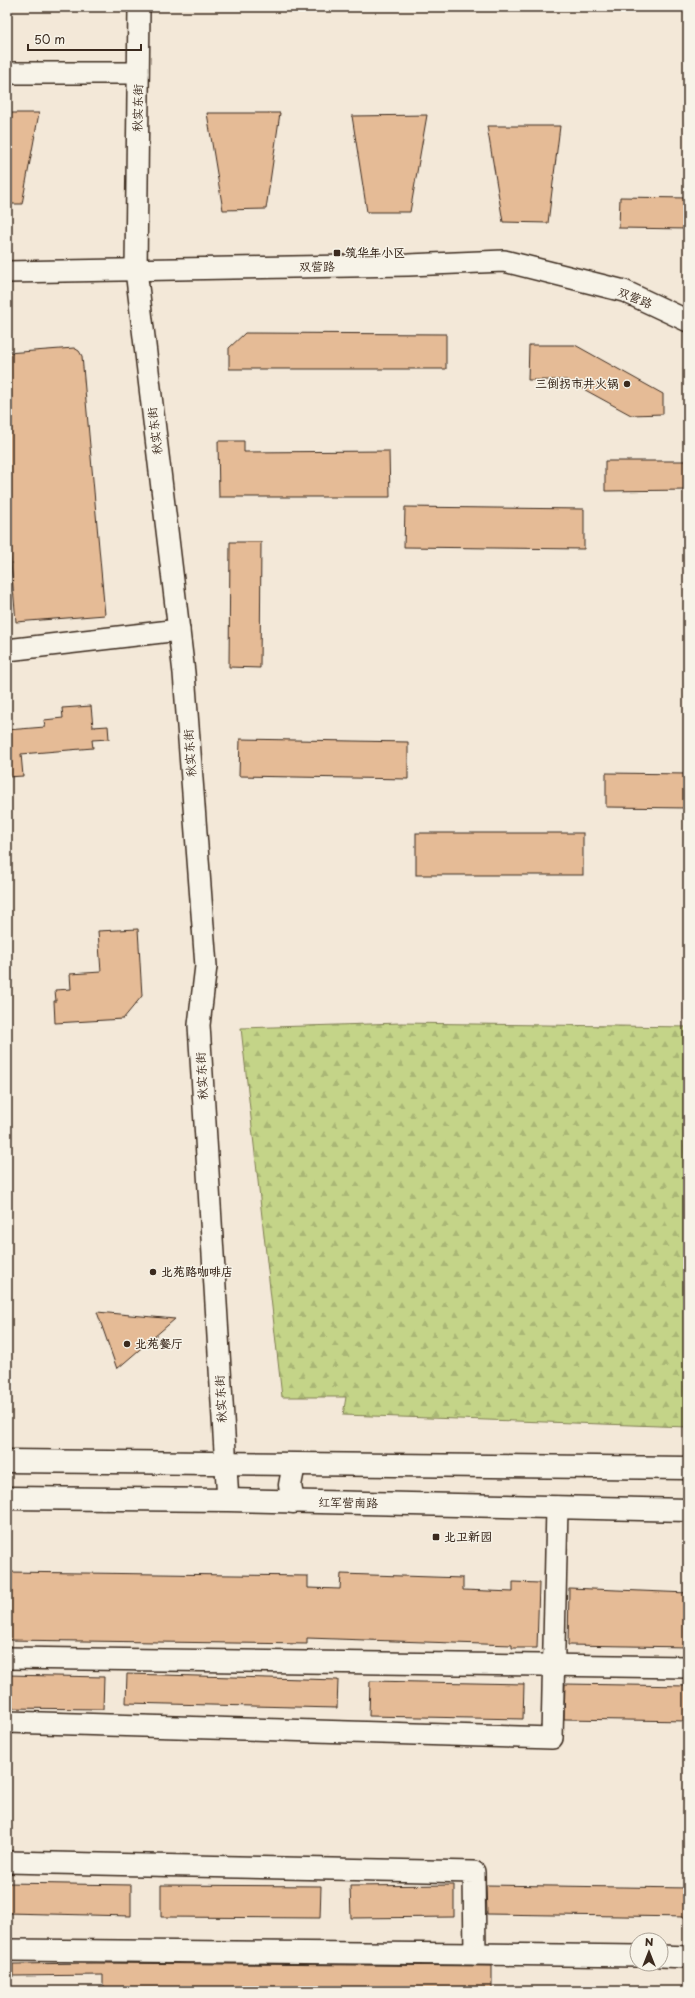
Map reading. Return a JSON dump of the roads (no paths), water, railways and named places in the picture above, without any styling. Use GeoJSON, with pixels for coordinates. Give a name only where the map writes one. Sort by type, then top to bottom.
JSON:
{"type":"FeatureCollection","features":[{"type":"Feature","properties":{"kind":"main road"},"geometry":{"type":"LineString","coordinates":[[7,1461],[688,1468]]}},
{"type":"Feature","properties":{"kind":"main road"},"geometry":{"type":"LineString","coordinates":[[293,1502],[290,1485],[294,1465]]}},
{"type":"Feature","properties":{"kind":"main road","name":"红军营南路"},"geometry":{"type":"LineString","coordinates":[[7,1498],[228,1500],[688,1510]]}},
{"type":"Feature","properties":{"kind":"street","name":"秋实东街"},"geometry":{"type":"LineString","coordinates":[[139,7],[136,270],[184,673],[206,966],[199,1024],[228,1500]]}},
{"type":"Feature","properties":{"kind":"street"},"geometry":{"type":"LineString","coordinates":[[7,73],[138,73]]}},
{"type":"Feature","properties":{"kind":"street","name":"双营路"},"geometry":{"type":"LineString","coordinates":[[7,272],[400,266],[504,261],[624,291],[688,321]]}},
{"type":"Feature","properties":{"kind":"street"},"geometry":{"type":"LineString","coordinates":[[7,650],[179,630]]}},
{"type":"Feature","properties":{"kind":"street"},"geometry":{"type":"LineString","coordinates":[[7,1722],[552,1738],[557,1507]]}},
{"type":"Feature","properties":{"kind":"street"},"geometry":{"type":"LineString","coordinates":[[7,1658],[688,1668]]}},
{"type":"Feature","properties":{"kind":"street"},"geometry":{"type":"LineString","coordinates":[[7,1862],[474,1872],[475,1954]]}},
{"type":"Feature","properties":{"kind":"street"},"geometry":{"type":"LineString","coordinates":[[7,1950],[629,1956]]}},
{"type":"Feature","properties":{"kind":"street"},"geometry":{"type":"LineString","coordinates":[[669,1956],[688,1957]]}},
{"type":"Feature","properties":{"kind":"place","name":"筑华年小区"},"geometry":{"type":"Point","coordinates":[337,253]}},
{"type":"Feature","properties":{"kind":"place","name":"三倒拐市井火锅"},"geometry":{"type":"Point","coordinates":[627,384]}},
{"type":"Feature","properties":{"kind":"place","name":"北苑路咖啡店"},"geometry":{"type":"Point","coordinates":[153,1272]}},
{"type":"Feature","properties":{"kind":"place","name":"北苑餐厅"},"geometry":{"type":"Point","coordinates":[127,1344]}},
{"type":"Feature","properties":{"kind":"place","name":"北卫新园"},"geometry":{"type":"Point","coordinates":[436,1537]}}]}
